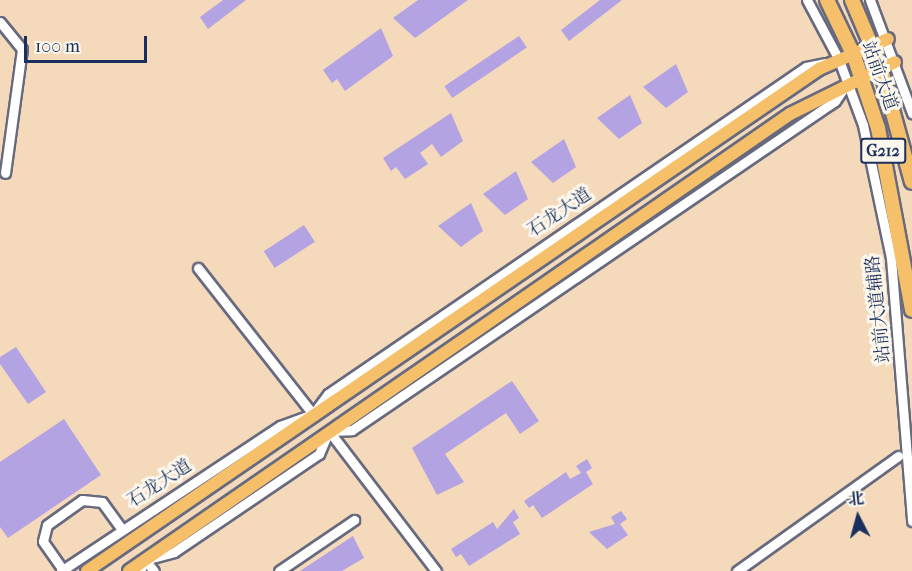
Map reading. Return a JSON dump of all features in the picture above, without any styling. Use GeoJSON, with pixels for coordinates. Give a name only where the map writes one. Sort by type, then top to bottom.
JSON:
{"type":"FeatureCollection","features":[{"type":"Feature","properties":{"kind":"highway","name":"站前大道"},"geometry":{"type":"LineString","coordinates":[[827,0],[862,78],[896,206],[912,310]]}},
{"type":"Feature","properties":{"kind":"highway","name":"站前大道"},"geometry":{"type":"LineString","coordinates":[[852,0],[880,66],[912,182]]}},
{"type":"Feature","properties":{"kind":"main road","name":"石龙大道"},"geometry":{"type":"LineString","coordinates":[[87,571],[819,69],[854,56],[888,39]]}},
{"type":"Feature","properties":{"kind":"main road"},"geometry":{"type":"LineString","coordinates":[[129,571],[143,565],[329,430],[790,114],[847,82],[862,78],[880,66],[895,62]]}},
{"type":"Feature","properties":{"kind":"street","name":"站前大道辅路"},"geometry":{"type":"LineString","coordinates":[[807,0],[839,60],[863,125],[891,258],[912,520]]}},
{"type":"Feature","properties":{"kind":"street"},"geometry":{"type":"LineString","coordinates":[[870,0],[888,39],[912,113]]}},
{"type":"Feature","properties":{"kind":"street"},"geometry":{"type":"LineString","coordinates":[[0,22],[22,49],[5,174]]}},
{"type":"Feature","properties":{"kind":"street"},"geometry":{"type":"LineString","coordinates":[[198,268],[313,414]]}},
{"type":"Feature","properties":{"kind":"street","name":"石龙大道"},"geometry":{"type":"LineString","coordinates":[[62,570],[280,426],[313,414]]}},
{"type":"Feature","properties":{"kind":"street"},"geometry":{"type":"LineString","coordinates":[[329,430],[436,571]]}},
{"type":"Feature","properties":{"kind":"street"},"geometry":{"type":"LineString","coordinates":[[737,571],[898,456]]}},
{"type":"Feature","properties":{"kind":"street"},"geometry":{"type":"LineString","coordinates":[[62,570],[43,541],[47,525],[82,500],[102,502],[122,530]]}},
{"type":"Feature","properties":{"kind":"street"},"geometry":{"type":"LineString","coordinates":[[279,571],[354,520]]}},
{"type":"Feature","properties":{"kind":"street"},"geometry":{"type":"LineString","coordinates":[[143,565],[154,571]]}},
{"type":"Feature","properties":{"kind":"building"},"geometry":{"type":"Polygon","coordinates":[[[223,0],[246,0],[208,29],[200,17],[223,0]]]}},
{"type":"Feature","properties":{"kind":"building"},"geometry":{"type":"Polygon","coordinates":[[[418,0],[468,0],[415,38],[393,18],[418,0]]]}},
{"type":"Feature","properties":{"kind":"building"},"geometry":{"type":"Polygon","coordinates":[[[600,0],[622,0],[569,41],[561,30],[600,0]]]}},
{"type":"Feature","properties":{"kind":"building"},"geometry":{"type":"Polygon","coordinates":[[[381,28],[393,56],[345,91],[337,79],[332,83],[323,70],[381,28]]]}},
{"type":"Feature","properties":{"kind":"building"},"geometry":{"type":"Polygon","coordinates":[[[519,36],[527,48],[452,98],[444,86],[519,36]]]}},
{"type":"Feature","properties":{"kind":"building"},"geometry":{"type":"Polygon","coordinates":[[[676,64],[688,92],[666,108],[643,87],[676,64]]]}},
{"type":"Feature","properties":{"kind":"building"},"geometry":{"type":"Polygon","coordinates":[[[630,95],[642,123],[619,139],[597,118],[630,95]]]}},
{"type":"Feature","properties":{"kind":"building"},"geometry":{"type":"Polygon","coordinates":[[[451,113],[463,141],[441,157],[432,144],[420,153],[428,164],[405,179],[396,167],[391,171],[383,158],[451,113]]]}},
{"type":"Feature","properties":{"kind":"building"},"geometry":{"type":"Polygon","coordinates":[[[564,139],[576,167],[553,183],[531,162],[564,139]]]}},
{"type":"Feature","properties":{"kind":"building"},"geometry":{"type":"Polygon","coordinates":[[[516,171],[528,199],[505,215],[483,194],[516,171]]]}},
{"type":"Feature","properties":{"kind":"building"},"geometry":{"type":"Polygon","coordinates":[[[471,203],[483,231],[461,247],[438,226],[471,203]]]}},
{"type":"Feature","properties":{"kind":"building"},"geometry":{"type":"Polygon","coordinates":[[[304,225],[315,242],[275,268],[264,251],[304,225]]]}},
{"type":"Feature","properties":{"kind":"building"},"geometry":{"type":"Polygon","coordinates":[[[16,347],[46,392],[28,404],[0,364],[0,357],[16,347]]]}},
{"type":"Feature","properties":{"kind":"building"},"geometry":{"type":"Polygon","coordinates":[[[512,381],[539,421],[520,434],[506,413],[445,454],[464,482],[437,495],[412,448],[512,381]]]}},
{"type":"Feature","properties":{"kind":"building"},"geometry":{"type":"Polygon","coordinates":[[[64,419],[101,475],[8,538],[0,527],[0,462],[64,419]]]}},
{"type":"Feature","properties":{"kind":"building"},"geometry":{"type":"Polygon","coordinates":[[[587,459],[592,468],[586,472],[593,484],[542,518],[533,505],[529,508],[524,501],[566,472],[570,479],[581,473],[576,466],[587,459]]]}},
{"type":"Feature","properties":{"kind":"building"},"geometry":{"type":"Polygon","coordinates":[[[514,509],[519,518],[513,522],[520,534],[469,566],[461,554],[456,557],[451,549],[493,522],[497,529],[514,509]]]}},
{"type":"Feature","properties":{"kind":"building"},"geometry":{"type":"Polygon","coordinates":[[[621,511],[627,519],[620,524],[628,535],[607,549],[589,532],[615,524],[611,517],[621,511]]]}},
{"type":"Feature","properties":{"kind":"building"},"geometry":{"type":"Polygon","coordinates":[[[353,536],[364,558],[342,571],[300,571],[353,536]]]}}]}
